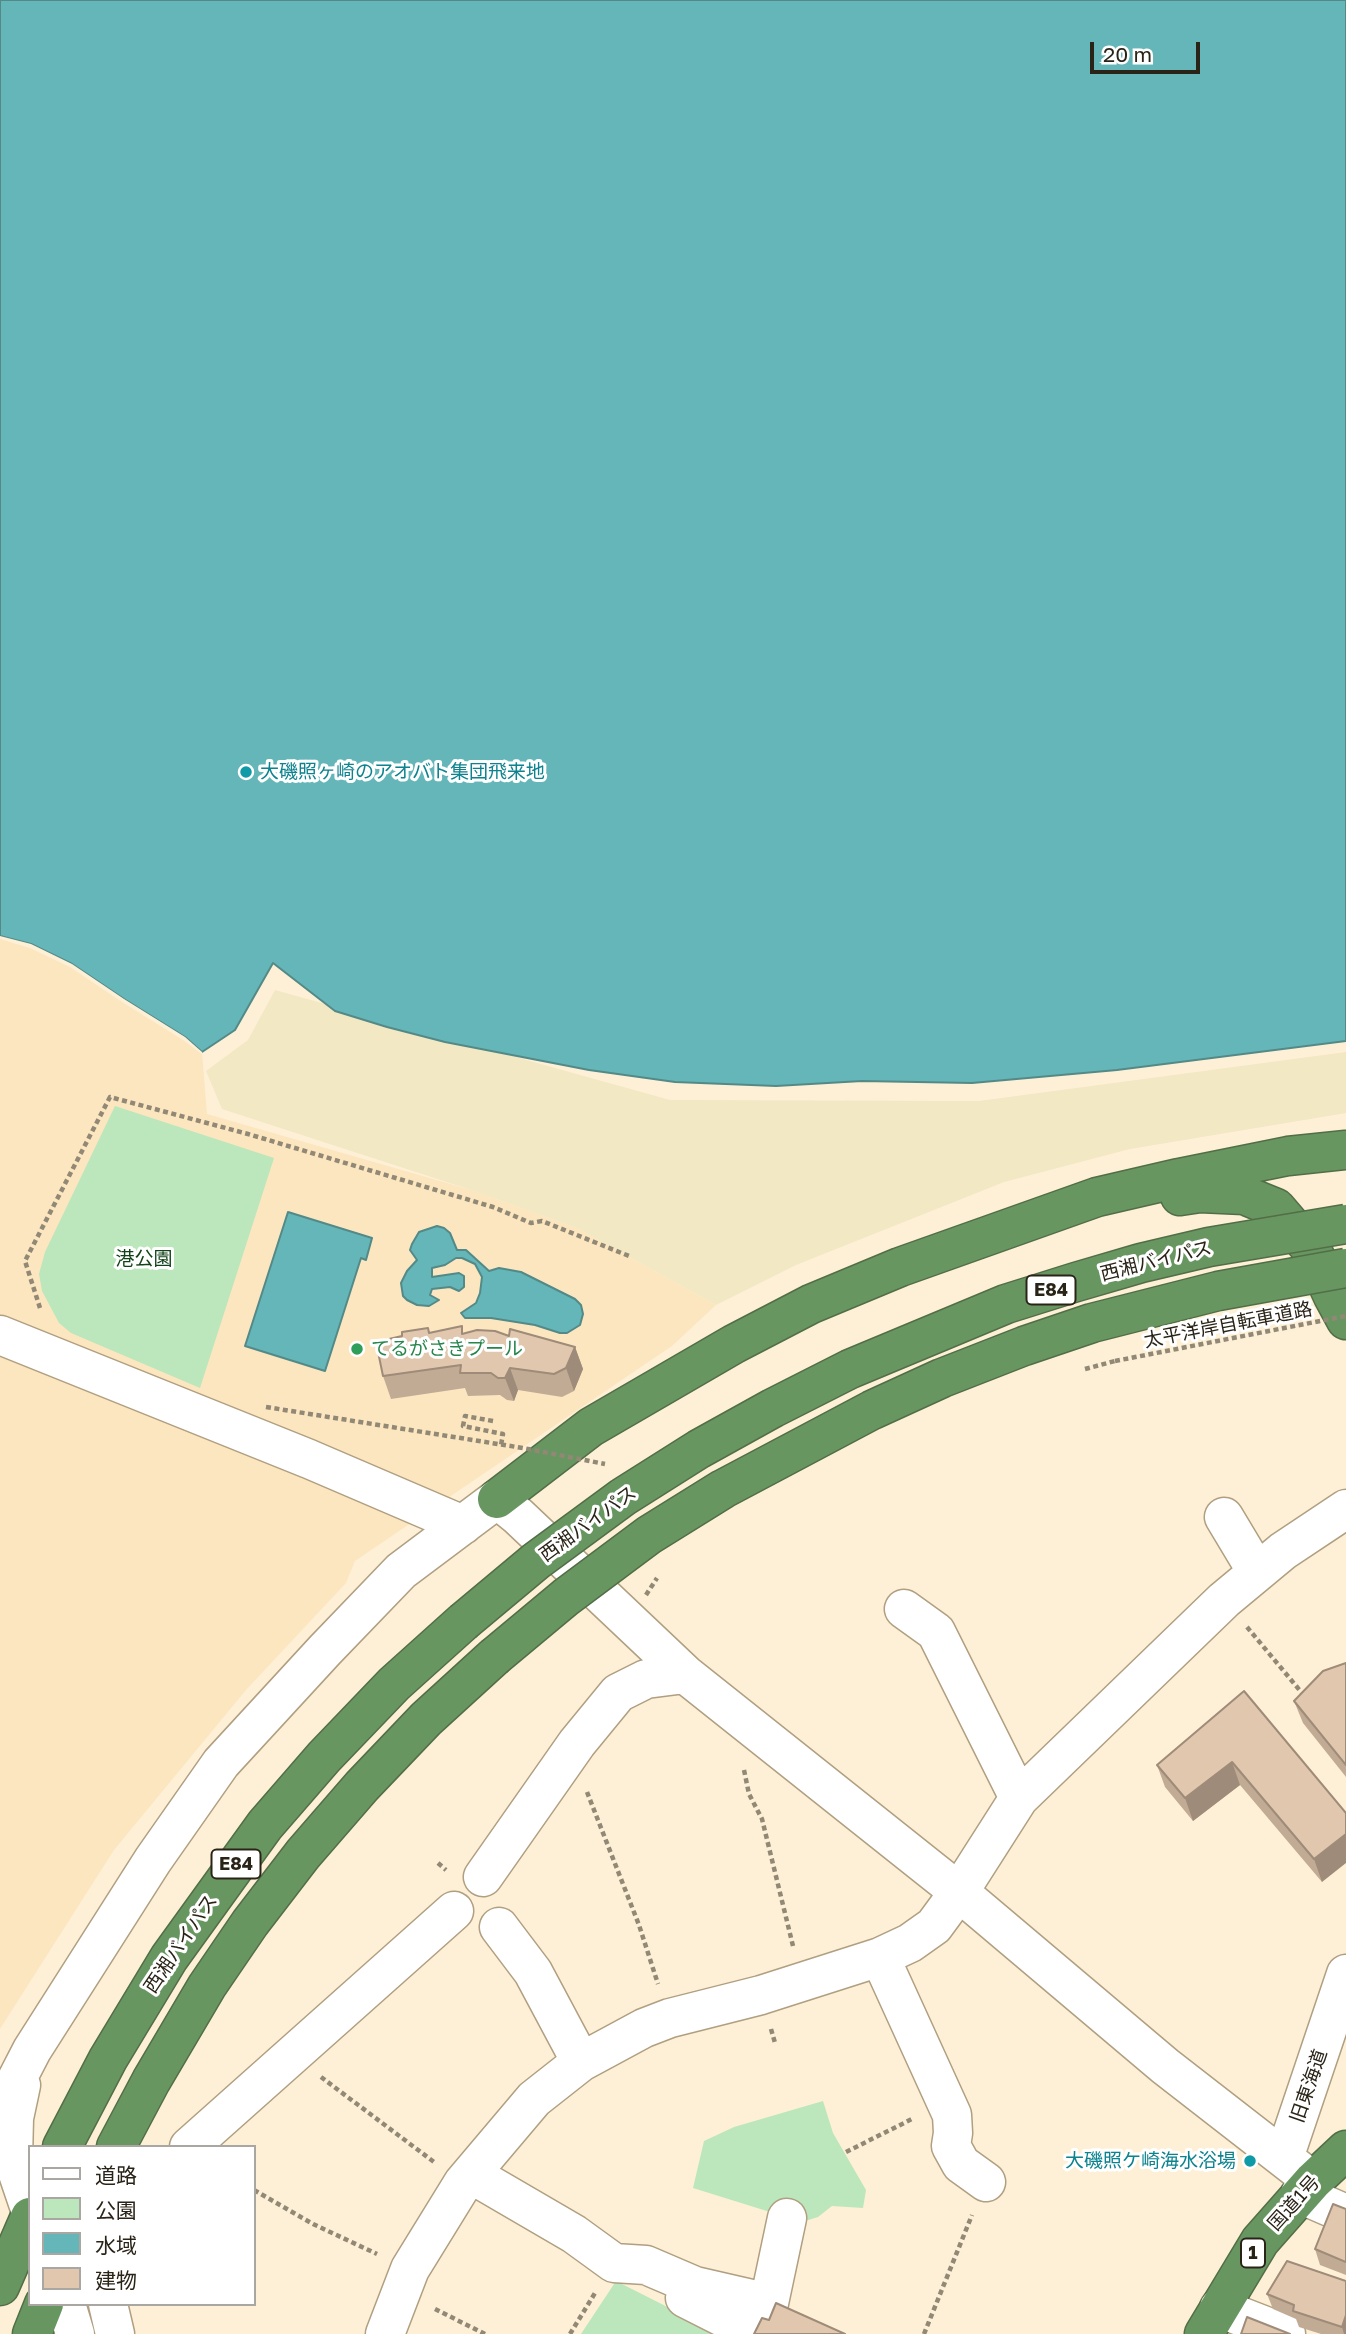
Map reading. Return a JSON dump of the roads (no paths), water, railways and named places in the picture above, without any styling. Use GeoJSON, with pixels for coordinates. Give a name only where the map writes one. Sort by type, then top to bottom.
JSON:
{"type":"FeatureCollection","features":[{"type":"Feature","properties":{"kind":"highway"},"geometry":{"type":"LineString","coordinates":[[497,1499],[591,1427],[811,1304],[900,1267],[1097,1197],[1288,1156],[1346,1150]]}},
{"type":"Feature","properties":{"kind":"highway"},"geometry":{"type":"LineString","coordinates":[[1012,1228],[1200,1193],[1244,1195],[1276,1208],[1312,1250],[1346,1318]]}},
{"type":"Feature","properties":{"kind":"highway","name":"西湘バイパス"},"geometry":{"type":"LineString","coordinates":[[63,2145],[108,2059],[169,1958],[282,1805],[403,1675],[536,1561],[623,1497],[699,1449],[850,1369],[1006,1304],[1141,1263],[1245,1240],[1346,1224]]}},
{"type":"Feature","properties":{"kind":"highway","name":"E84"},"geometry":{"type":"LineString","coordinates":[[117,2145],[207,1986],[281,1884],[353,1796],[426,1719],[494,1657],[566,1597],[649,1535],[723,1489],[861,1415],[942,1378],[1024,1346],[1154,1306],[1218,1291],[1346,1268]]}},
{"type":"Feature","properties":{"kind":"highway","name":"国道1号"},"geometry":{"type":"LineString","coordinates":[[1211,2321],[1299,2178],[1346,2150]]}},
{"type":"Feature","properties":{"kind":"highway"},"geometry":{"type":"LineString","coordinates":[[0,2286],[28,2222]]}},
{"type":"Feature","properties":{"kind":"highway"},"geometry":{"type":"LineString","coordinates":[[32,2334],[43,2306]]}},
{"type":"Feature","properties":{"kind":"street"},"geometry":{"type":"LineString","coordinates":[[0,1335],[309,1459],[463,1525]]}},
{"type":"Feature","properties":{"kind":"street"},"geometry":{"type":"LineString","coordinates":[[0,2112],[32,2050],[152,1860],[221,1763],[401,1571],[497,1499],[685,1674],[959,1892],[1299,2178],[1346,2214]]}},
{"type":"Feature","properties":{"kind":"street"},"geometry":{"type":"LineString","coordinates":[[385,2334],[406,2281],[467,2179],[534,2099],[581,2062],[644,2028],[670,2018],[761,1995],[880,1957],[910,1943],[934,1926],[1019,1798],[1224,1600],[1283,1551],[1346,1509]]}},
{"type":"Feature","properties":{"kind":"street"},"geometry":{"type":"LineString","coordinates":[[1224,1517],[1257,1572]]}},
{"type":"Feature","properties":{"kind":"street"},"geometry":{"type":"LineString","coordinates":[[904,1609],[936,1632],[1019,1798]]}},
{"type":"Feature","properties":{"kind":"street"},"geometry":{"type":"LineString","coordinates":[[483,1877],[571,1751],[618,1693],[646,1679],[685,1674]]}},
{"type":"Feature","properties":{"kind":"street"},"geometry":{"type":"LineString","coordinates":[[191,2145],[454,1911]]}},
{"type":"Feature","properties":{"kind":"street"},"geometry":{"type":"LineString","coordinates":[[499,1927],[533,1972],[581,2062]]}},
{"type":"Feature","properties":{"kind":"street"},"geometry":{"type":"LineString","coordinates":[[880,1957],[952,2115],[951,2146],[961,2164],[986,2182]]}},
{"type":"Feature","properties":{"kind":"street","name":"旧東海道"},"geometry":{"type":"LineString","coordinates":[[1299,2178],[1346,1974]]}},
{"type":"Feature","properties":{"kind":"street"},"geometry":{"type":"LineString","coordinates":[[16,2186],[13,2159],[14,2118],[32,2050]]}},
{"type":"Feature","properties":{"kind":"street"},"geometry":{"type":"LineString","coordinates":[[467,2179],[573,2234],[614,2263],[756,2334]]}},
{"type":"Feature","properties":{"kind":"street"},"geometry":{"type":"LineString","coordinates":[[614,2263],[646,2265],[695,2286],[768,2303],[788,2218]]}},
{"type":"Feature","properties":{"kind":"street"},"geometry":{"type":"LineString","coordinates":[[67,2306],[75,2334]]}},
{"type":"Feature","properties":{"kind":"street"},"geometry":{"type":"LineString","coordinates":[[108,2306],[115,2334]]}},
{"type":"Feature","properties":{"kind":"street"},"geometry":{"type":"LineString","coordinates":[[1211,2321],[1286,2334]]}},
{"type":"Feature","properties":{"kind":"water"},"geometry":{"type":"Polygon","coordinates":[[[0,0],[1346,0],[1346,1041],[1117,1070],[972,1083],[862,1081],[776,1086],[675,1082],[589,1070],[445,1042],[387,1027],[335,1011],[273,963],[235,1030],[202,1052],[185,1037],[72,964],[31,944],[0,936],[0,0]]]}},
{"type":"Feature","properties":{"kind":"water"},"geometry":{"type":"Polygon","coordinates":[[[288,1212],[372,1238],[366,1260],[361,1258],[325,1371],[245,1346],[288,1212]]]}},
{"type":"Feature","properties":{"kind":"water"},"geometry":{"type":"Polygon","coordinates":[[[437,1226],[450,1233],[457,1250],[466,1250],[489,1271],[499,1268],[521,1272],[575,1299],[581,1305],[583,1314],[580,1325],[567,1333],[560,1333],[535,1325],[491,1318],[465,1318],[461,1313],[476,1303],[482,1277],[475,1264],[462,1258],[432,1268],[432,1277],[459,1273],[464,1276],[464,1287],[459,1291],[450,1287],[432,1289],[430,1295],[439,1300],[429,1306],[417,1305],[407,1300],[403,1296],[401,1283],[417,1260],[410,1250],[412,1244],[419,1232],[437,1226]]]}},
{"type":"Feature","properties":{"kind":"place","name":"大磯照ヶ崎のアオバト集団飛来地"},"geometry":{"type":"Point","coordinates":[246,772]}},
{"type":"Feature","properties":{"kind":"place","name":"てるがさきプール"},"geometry":{"type":"Point","coordinates":[357,1349]}},
{"type":"Feature","properties":{"kind":"place","name":"大磯照ケ崎海水浴場"},"geometry":{"type":"Point","coordinates":[1250,2161]}},
{"type":"Feature","properties":{"kind":"park label","name":"港公園"},"geometry":{"type":"Point","coordinates":[144,1259]}}]}
